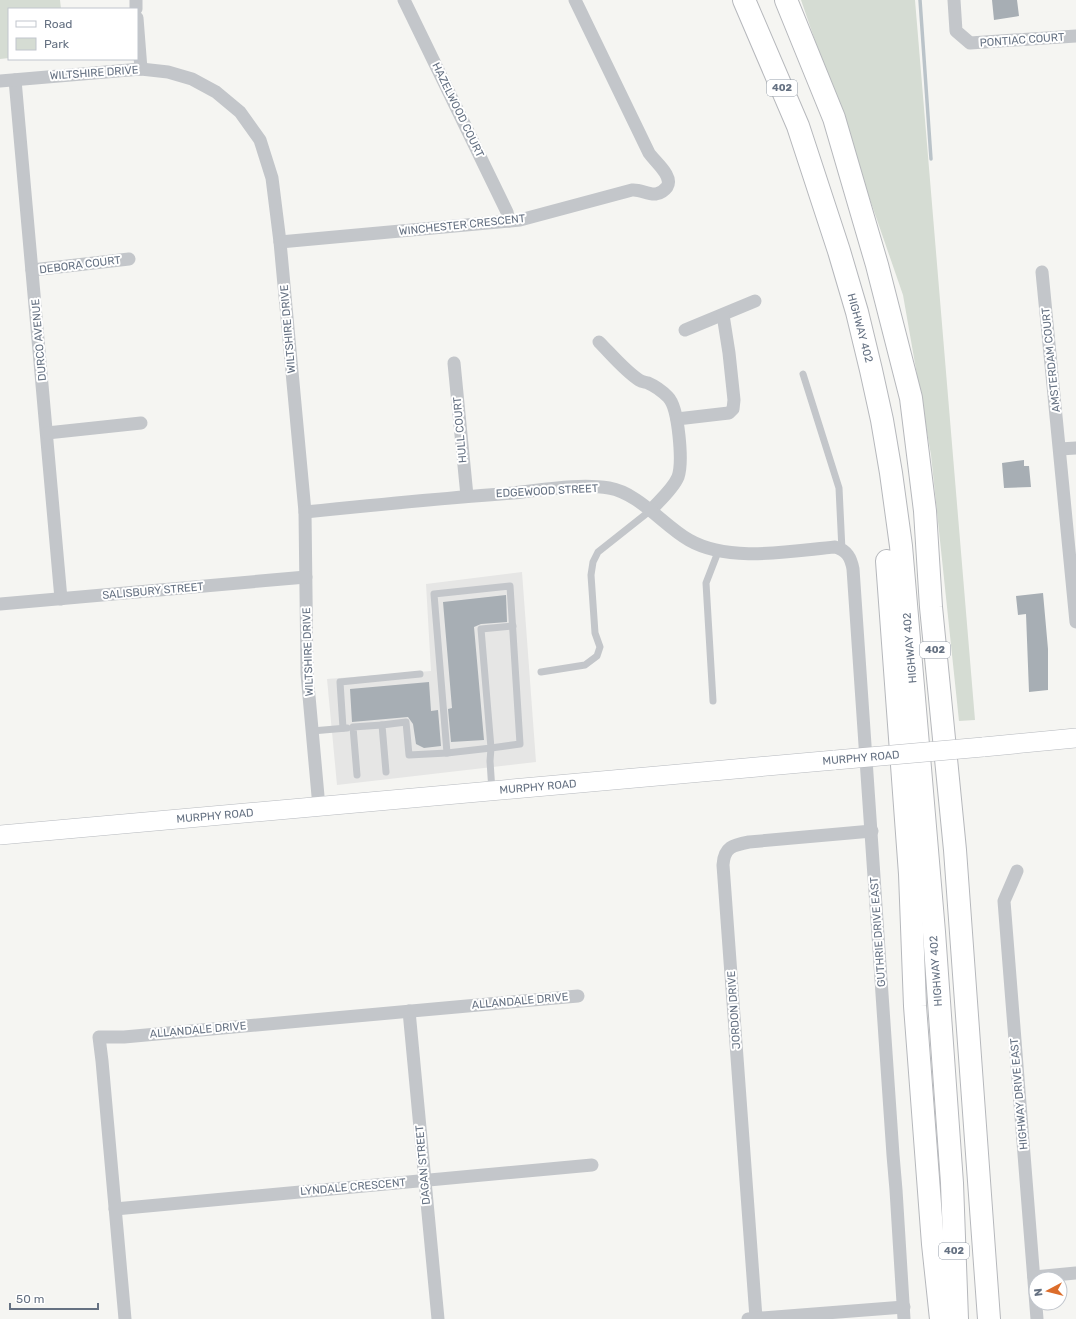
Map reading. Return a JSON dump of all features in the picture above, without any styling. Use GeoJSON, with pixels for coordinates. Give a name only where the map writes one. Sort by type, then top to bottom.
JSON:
{"type":"FeatureCollection","features":[{"type":"Feature","properties":{"kind":"highway","name":"HIGHWAY 402"},"geometry":{"type":"LineString","coordinates":[[744,0],[798,126],[816,177],[848,281],[882,420],[893,487],[901,546],[922,788],[952,1183],[957,1319]]}},
{"type":"Feature","properties":{"kind":"highway","name":"402"},"geometry":{"type":"LineString","coordinates":[[786,0],[834,118],[878,265],[911,398],[925,511],[931,607],[955,850],[989,1319]]}},
{"type":"Feature","properties":{"kind":"highway"},"geometry":{"type":"LineString","coordinates":[[816,177],[841,280],[864,391],[876,457],[883,518],[909,866],[915,1006],[933,1244],[941,1319]]}},
{"type":"Feature","properties":{"kind":"highway"},"geometry":{"type":"LineString","coordinates":[[955,850],[979,1038],[993,1238],[1002,1319]]}},
{"type":"Feature","properties":{"kind":"highway"},"geometry":{"type":"LineString","coordinates":[[952,1183],[966,1319]]}},
{"type":"Feature","properties":{"kind":"highway"},"geometry":{"type":"LineString","coordinates":[[933,1244],[934,1319]]}},
{"type":"Feature","properties":{"kind":"street","name":"HAZELWOOD COURT"},"geometry":{"type":"LineString","coordinates":[[404,0],[507,212],[508,221]]}},
{"type":"Feature","properties":{"kind":"street","name":"WINCHESTER CRESCENT"},"geometry":{"type":"LineString","coordinates":[[280,242],[532,218],[632,190],[656,194],[662,192],[668,185],[666,175],[649,153],[575,0]]}},
{"type":"Feature","properties":{"kind":"street","name":"PONTIAC COURT"},"geometry":{"type":"LineString","coordinates":[[954,0],[956,31],[970,43],[1076,36]]}},
{"type":"Feature","properties":{"kind":"street"},"geometry":{"type":"LineString","coordinates":[[138,31],[141,69]]}},
{"type":"Feature","properties":{"kind":"street","name":"WILTSHIRE DRIVE"},"geometry":{"type":"LineString","coordinates":[[0,81],[141,69],[168,72],[192,79],[216,92],[240,112],[260,140],[272,178],[280,242],[305,512],[307,674],[319,807]]}},
{"type":"Feature","properties":{"kind":"street","name":"DURCO AVENUE"},"geometry":{"type":"LineString","coordinates":[[15,80],[61,599]]}},
{"type":"Feature","properties":{"kind":"street","name":"DEBORA COURT"},"geometry":{"type":"LineString","coordinates":[[32,270],[128,259]]}},
{"type":"Feature","properties":{"kind":"street","name":"AMSTERDAM COURT"},"geometry":{"type":"LineString","coordinates":[[1042,272],[1076,622]]}},
{"type":"Feature","properties":{"kind":"street"},"geometry":{"type":"LineString","coordinates":[[685,330],[755,301]]}},
{"type":"Feature","properties":{"kind":"street"},"geometry":{"type":"LineString","coordinates":[[677,419],[728,413],[733,409],[734,400],[730,361],[723,315]]}},
{"type":"Feature","properties":{"kind":"street"},"geometry":{"type":"LineString","coordinates":[[599,342],[614,358],[640,381],[661,390],[670,398],[675,410],[680,465],[678,477],[651,510]]}},
{"type":"Feature","properties":{"kind":"street","name":"HULL COURT"},"geometry":{"type":"LineString","coordinates":[[454,363],[467,496]]}},
{"type":"Feature","properties":{"kind":"street"},"geometry":{"type":"LineString","coordinates":[[47,432],[141,423]]}},
{"type":"Feature","properties":{"kind":"street"},"geometry":{"type":"LineString","coordinates":[[1060,448],[1076,448]]}},
{"type":"Feature","properties":{"kind":"street","name":"EDGEWOOD STREET"},"geometry":{"type":"LineString","coordinates":[[305,512],[467,496],[563,488],[598,487],[611,488],[623,493],[651,510],[689,540],[704,548],[718,552],[762,553],[835,547],[842,550]]}},
{"type":"Feature","properties":{"kind":"street","name":"GUTHRIE DRIVE EAST"},"geometry":{"type":"LineString","coordinates":[[842,550],[848,554],[852,560],[853,569],[904,1313]]}},
{"type":"Feature","properties":{"kind":"street","name":"SALISBURY STREET"},"geometry":{"type":"LineString","coordinates":[[0,604],[306,577]]}},
{"type":"Feature","properties":{"kind":"street","name":"MURPHY ROAD"},"geometry":{"type":"LineString","coordinates":[[0,836],[1076,738]]}},
{"type":"Feature","properties":{"kind":"street","name":"JORDON DRIVE"},"geometry":{"type":"LineString","coordinates":[[752,1319],[723,857],[726,851],[731,847],[748,842],[872,831]]}},
{"type":"Feature","properties":{"kind":"street","name":"HIGHWAY DRIVE EAST"},"geometry":{"type":"LineString","coordinates":[[1017,871],[1004,901],[1034,1271]]}},
{"type":"Feature","properties":{"kind":"street","name":"ALLANDALE DRIVE"},"geometry":{"type":"LineString","coordinates":[[125,1319],[99,1037],[124,1037],[578,996]]}},
{"type":"Feature","properties":{"kind":"street","name":"DAGAN STREET"},"geometry":{"type":"LineString","coordinates":[[409,1011],[438,1319]]}},
{"type":"Feature","properties":{"kind":"street","name":"LYNDALE CRESCENT"},"geometry":{"type":"LineString","coordinates":[[115,1209],[592,1165]]}},
{"type":"Feature","properties":{"kind":"street"},"geometry":{"type":"LineString","coordinates":[[752,1319],[904,1313]]}},
{"type":"Feature","properties":{"kind":"lane"},"geometry":{"type":"LineString","coordinates":[[803,374],[839,488],[842,550]]}},
{"type":"Feature","properties":{"kind":"lane"},"geometry":{"type":"LineString","coordinates":[[541,672],[585,665],[597,656],[600,647],[595,633],[590,575],[592,562],[598,552],[651,510]]}},
{"type":"Feature","properties":{"kind":"lane"},"geometry":{"type":"LineString","coordinates":[[713,701],[706,583],[718,552]]}},
{"type":"Feature","properties":{"kind":"lane"},"geometry":{"type":"LineString","coordinates":[[312,731],[406,722],[409,756],[447,753],[520,744],[510,586],[434,594],[447,753]]}},
{"type":"Feature","properties":{"kind":"lane"},"geometry":{"type":"LineString","coordinates":[[492,791],[490,762],[491,748],[481,630],[513,626]]}},
{"type":"Feature","properties":{"kind":"lane"},"geometry":{"type":"LineString","coordinates":[[343,728],[340,682],[420,674]]}},
{"type":"Feature","properties":{"kind":"lane"},"geometry":{"type":"LineString","coordinates":[[382,725],[386,772]]}},
{"type":"Feature","properties":{"kind":"lane"},"geometry":{"type":"LineString","coordinates":[[353,727],[357,774]]}},
{"type":"Feature","properties":{"kind":"shaded area"},"geometry":{"type":"Polygon","coordinates":[[[522,572],[536,762],[337,785],[327,679],[431,671],[426,584],[522,572]]]}},
{"type":"Feature","properties":{"kind":"green space"},"geometry":{"type":"Polygon","coordinates":[[[0,0],[60,0],[61,8],[8,8],[8,58],[0,59],[0,0]]]}},
{"type":"Feature","properties":{"kind":"green space"},"geometry":{"type":"Polygon","coordinates":[[[801,0],[915,0],[975,720],[959,721],[931,455],[903,295],[801,0]]]}},
{"type":"Feature","properties":{"kind":"building"},"geometry":{"type":"Polygon","coordinates":[[[992,0],[1017,0],[1019,16],[994,20],[992,0]]]}},
{"type":"Feature","properties":{"kind":"building"},"geometry":{"type":"Polygon","coordinates":[[[1024,460],[1024,466],[1029,466],[1031,487],[1004,488],[1002,463],[1024,460]]]}},
{"type":"Feature","properties":{"kind":"building"},"geometry":{"type":"Polygon","coordinates":[[[1043,593],[1048,649],[1048,690],[1029,692],[1026,614],[1018,615],[1016,596],[1043,593]]]}},
{"type":"Feature","properties":{"kind":"building"},"geometry":{"type":"Polygon","coordinates":[[[506,595],[507,622],[481,624],[474,627],[484,740],[451,742],[448,709],[452,708],[443,602],[506,595]]]}},
{"type":"Feature","properties":{"kind":"building"},"geometry":{"type":"Polygon","coordinates":[[[429,682],[431,711],[438,710],[441,746],[424,748],[416,744],[413,724],[408,717],[352,722],[350,689],[429,682]]]}},
{"type":"Feature","properties":{"kind":"waterway"},"geometry":{"type":"LineString","coordinates":[[920,0],[931,159]]}}]}
